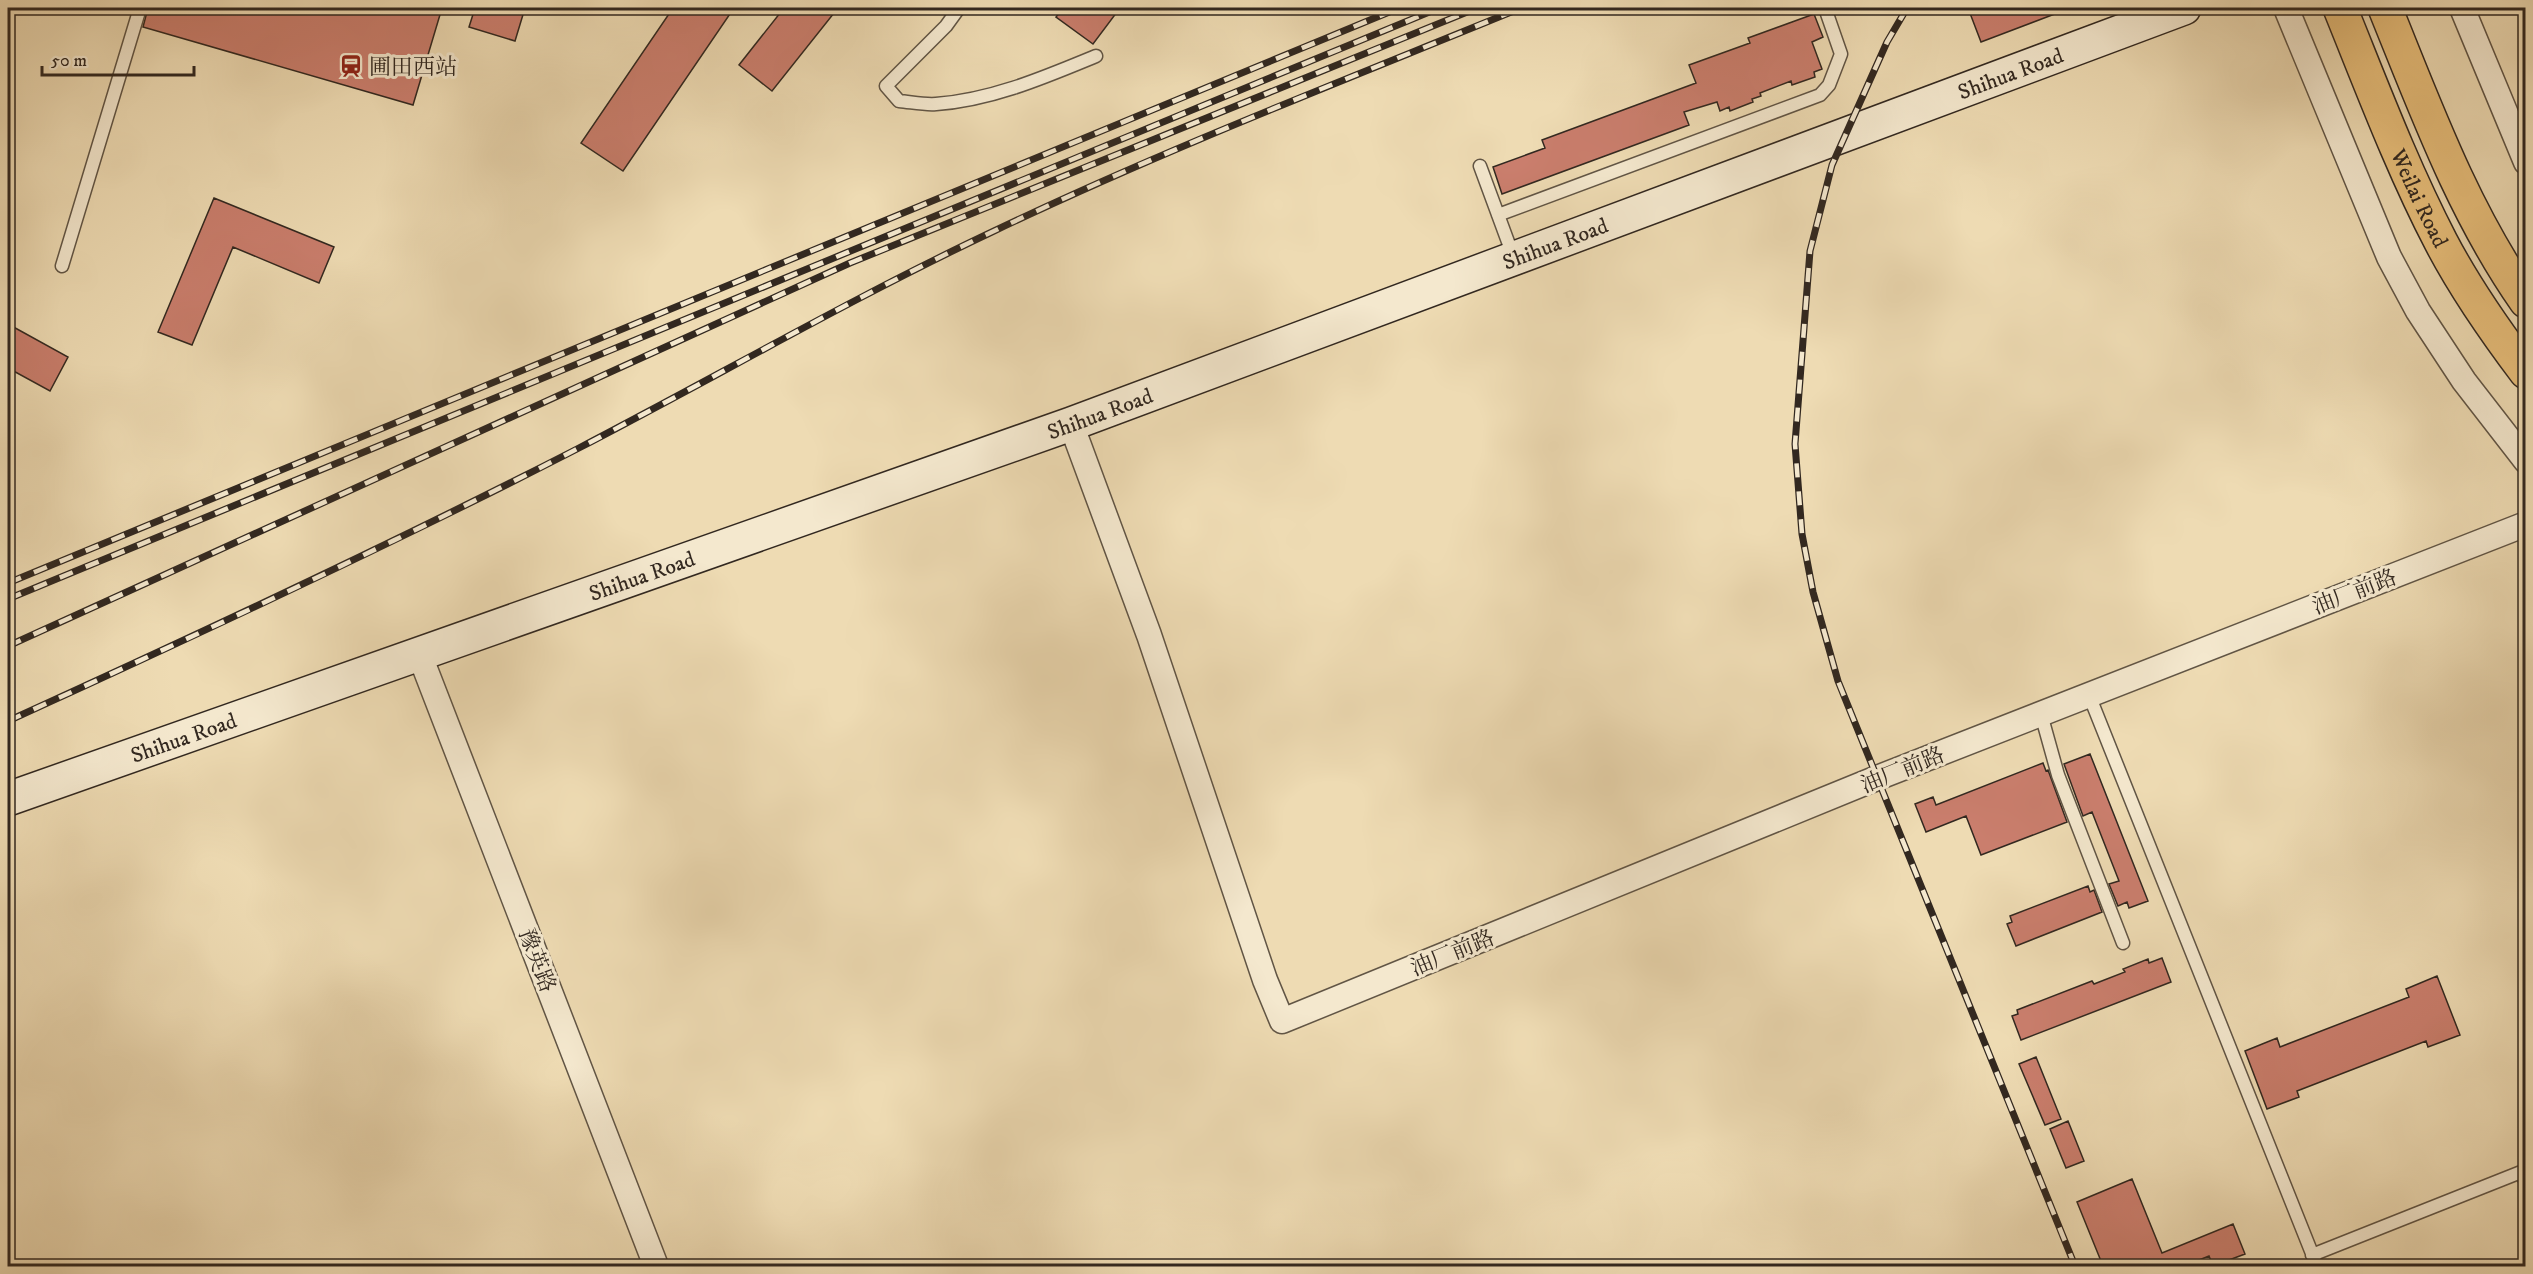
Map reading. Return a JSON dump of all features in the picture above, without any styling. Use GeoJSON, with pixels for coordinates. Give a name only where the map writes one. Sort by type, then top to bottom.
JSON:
{"type":"FeatureCollection","features":[{"type":"Feature","properties":{"kind":"main road","name":"Weilai Road"},"geometry":{"type":"LineString","coordinates":[[2340,8],[2389,130],[2442,243],[2487,318],[2526,372]]}},
{"type":"Feature","properties":{"kind":"main road","name":"Weilai Road"},"geometry":{"type":"LineString","coordinates":[[2385,8],[2450,168],[2482,231],[2526,301]]}},
{"type":"Feature","properties":{"kind":"street","name":"Shihua Road"},"geometry":{"type":"LineString","coordinates":[[8,799],[1071,424],[2184,8]]}},
{"type":"Feature","properties":{"kind":"street"},"geometry":{"type":"LineString","coordinates":[[2286,8],[2371,217],[2394,266],[2418,311],[2464,381],[2526,461]]}},
{"type":"Feature","properties":{"kind":"street"},"geometry":{"type":"LineString","coordinates":[[2462,8],[2526,162]]}},
{"type":"Feature","properties":{"kind":"street","name":"油厂前路"},"geometry":{"type":"LineString","coordinates":[[1071,424],[1149,635],[1265,980],[1282,1022],[1877,778],[2526,524]]}},
{"type":"Feature","properties":{"kind":"street","name":"豫英路"},"geometry":{"type":"LineString","coordinates":[[419,653],[657,1266]]}},
{"type":"Feature","properties":{"kind":"lane"},"geometry":{"type":"LineString","coordinates":[[62,266],[140,8]]}},
{"type":"Feature","properties":{"kind":"lane"},"geometry":{"type":"LineString","coordinates":[[959,8],[946,26],[886,86],[899,101],[935,104],[988,95],[1033,82],[1096,56]]}},
{"type":"Feature","properties":{"kind":"lane"},"geometry":{"type":"LineString","coordinates":[[1498,215],[1820,95],[1829,85],[1841,54],[1825,8]]}},
{"type":"Feature","properties":{"kind":"lane"},"geometry":{"type":"LineString","coordinates":[[1480,166],[1514,258]]}},
{"type":"Feature","properties":{"kind":"lane"},"geometry":{"type":"LineString","coordinates":[[2089,695],[2314,1261],[2521,1172],[2526,1183]]}},
{"type":"Feature","properties":{"kind":"lane"},"geometry":{"type":"LineString","coordinates":[[2041,714],[2058,775],[2124,943]]}},
{"type":"Feature","properties":{"kind":"building","name":"圃田西站"},"geometry":{"type":"Polygon","coordinates":[[[148,8],[442,8],[413,105],[143,27],[148,8]]]}},
{"type":"Feature","properties":{"kind":"building"},"geometry":{"type":"Polygon","coordinates":[[[475,8],[525,8],[515,41],[469,27],[475,8]]]}},
{"type":"Feature","properties":{"kind":"building"},"geometry":{"type":"Polygon","coordinates":[[[673,8],[734,8],[623,171],[581,143],[673,8]]]}},
{"type":"Feature","properties":{"kind":"building"},"geometry":{"type":"Polygon","coordinates":[[[784,8],[838,8],[772,91],[739,65],[784,8]]]}},
{"type":"Feature","properties":{"kind":"building"},"geometry":{"type":"Polygon","coordinates":[[[1063,8],[1120,8],[1093,44],[1056,17],[1063,8]]]}},
{"type":"Feature","properties":{"kind":"building"},"geometry":{"type":"Polygon","coordinates":[[[1968,8],[2068,8],[2068,9],[1981,42],[1968,8]]]}},
{"type":"Feature","properties":{"kind":"building"},"geometry":{"type":"Polygon","coordinates":[[[1814,14],[1823,37],[1812,42],[1822,69],[1814,72],[1815,77],[1792,85],[1791,81],[1760,93],[1761,96],[1752,99],[1753,102],[1730,111],[1729,107],[1720,111],[1717,102],[1684,112],[1689,125],[1502,194],[1493,167],[1545,148],[1542,140],[1696,83],[1689,65],[1750,43],[1748,38],[1814,14]]]}},
{"type":"Feature","properties":{"kind":"building"},"geometry":{"type":"Polygon","coordinates":[[[214,198],[334,247],[319,283],[233,247],[192,345],[158,332],[214,198]]]}},
{"type":"Feature","properties":{"kind":"building"},"geometry":{"type":"Polygon","coordinates":[[[8,324],[68,357],[50,391],[8,368],[8,324]]]}},
{"type":"Feature","properties":{"kind":"building"},"geometry":{"type":"Polygon","coordinates":[[[2090,754],[2148,901],[2129,908],[2127,902],[2118,906],[2109,884],[2119,881],[2092,812],[2083,816],[2064,764],[2090,754]]]}},
{"type":"Feature","properties":{"kind":"building"},"geometry":{"type":"Polygon","coordinates":[[[2043,763],[2046,771],[2048,770],[2067,822],[1981,855],[1966,816],[1926,832],[1915,804],[1933,797],[1936,805],[2043,763]]]}},
{"type":"Feature","properties":{"kind":"building"},"geometry":{"type":"Polygon","coordinates":[[[2088,886],[2090,892],[2094,890],[2102,912],[2016,946],[2007,924],[2012,922],[2010,916],[2088,886]]]}},
{"type":"Feature","properties":{"kind":"building"},"geometry":{"type":"Polygon","coordinates":[[[2162,958],[2171,982],[2021,1040],[2012,1016],[2018,1014],[2017,1010],[2092,981],[2094,984],[2125,972],[2123,969],[2148,959],[2149,963],[2162,958]]]}},
{"type":"Feature","properties":{"kind":"building"},"geometry":{"type":"Polygon","coordinates":[[[2437,976],[2460,1035],[2428,1047],[2426,1041],[2297,1091],[2299,1097],[2267,1109],[2245,1051],[2277,1038],[2280,1047],[2409,997],[2406,989],[2437,976]]]}},
{"type":"Feature","properties":{"kind":"building"},"geometry":{"type":"Polygon","coordinates":[[[2036,1057],[2061,1119],[2045,1125],[2019,1064],[2036,1057]]]}},
{"type":"Feature","properties":{"kind":"building"},"geometry":{"type":"Polygon","coordinates":[[[2068,1121],[2084,1161],[2066,1168],[2050,1129],[2068,1121]]]}},
{"type":"Feature","properties":{"kind":"building"},"geometry":{"type":"Polygon","coordinates":[[[2132,1179],[2162,1253],[2233,1224],[2245,1254],[2213,1266],[2209,1256],[2184,1266],[2103,1266],[2077,1202],[2132,1179]]]}},
{"type":"Feature","properties":{"kind":"railway"},"geometry":{"type":"LineString","coordinates":[[8,583],[1399,8]]}},
{"type":"Feature","properties":{"kind":"railway"},"geometry":{"type":"LineString","coordinates":[[8,599],[1439,8]]}},
{"type":"Feature","properties":{"kind":"railway"},"geometry":{"type":"LineString","coordinates":[[8,646],[850,263],[1477,8]]}},
{"type":"Feature","properties":{"kind":"railway"},"geometry":{"type":"LineString","coordinates":[[8,721],[294,588],[507,485],[888,283],[994,231],[1190,143],[1521,8]]}},
{"type":"Feature","properties":{"kind":"railway"},"geometry":{"type":"LineString","coordinates":[[1907,8],[1887,42],[1832,165],[1810,251],[1795,444],[1802,534],[1813,592],[1838,681],[2075,1266]]}},
{"type":"Feature","properties":{"kind":"place","name":"圃田西站"},"geometry":{"type":"Point","coordinates":[351,66]}}]}
